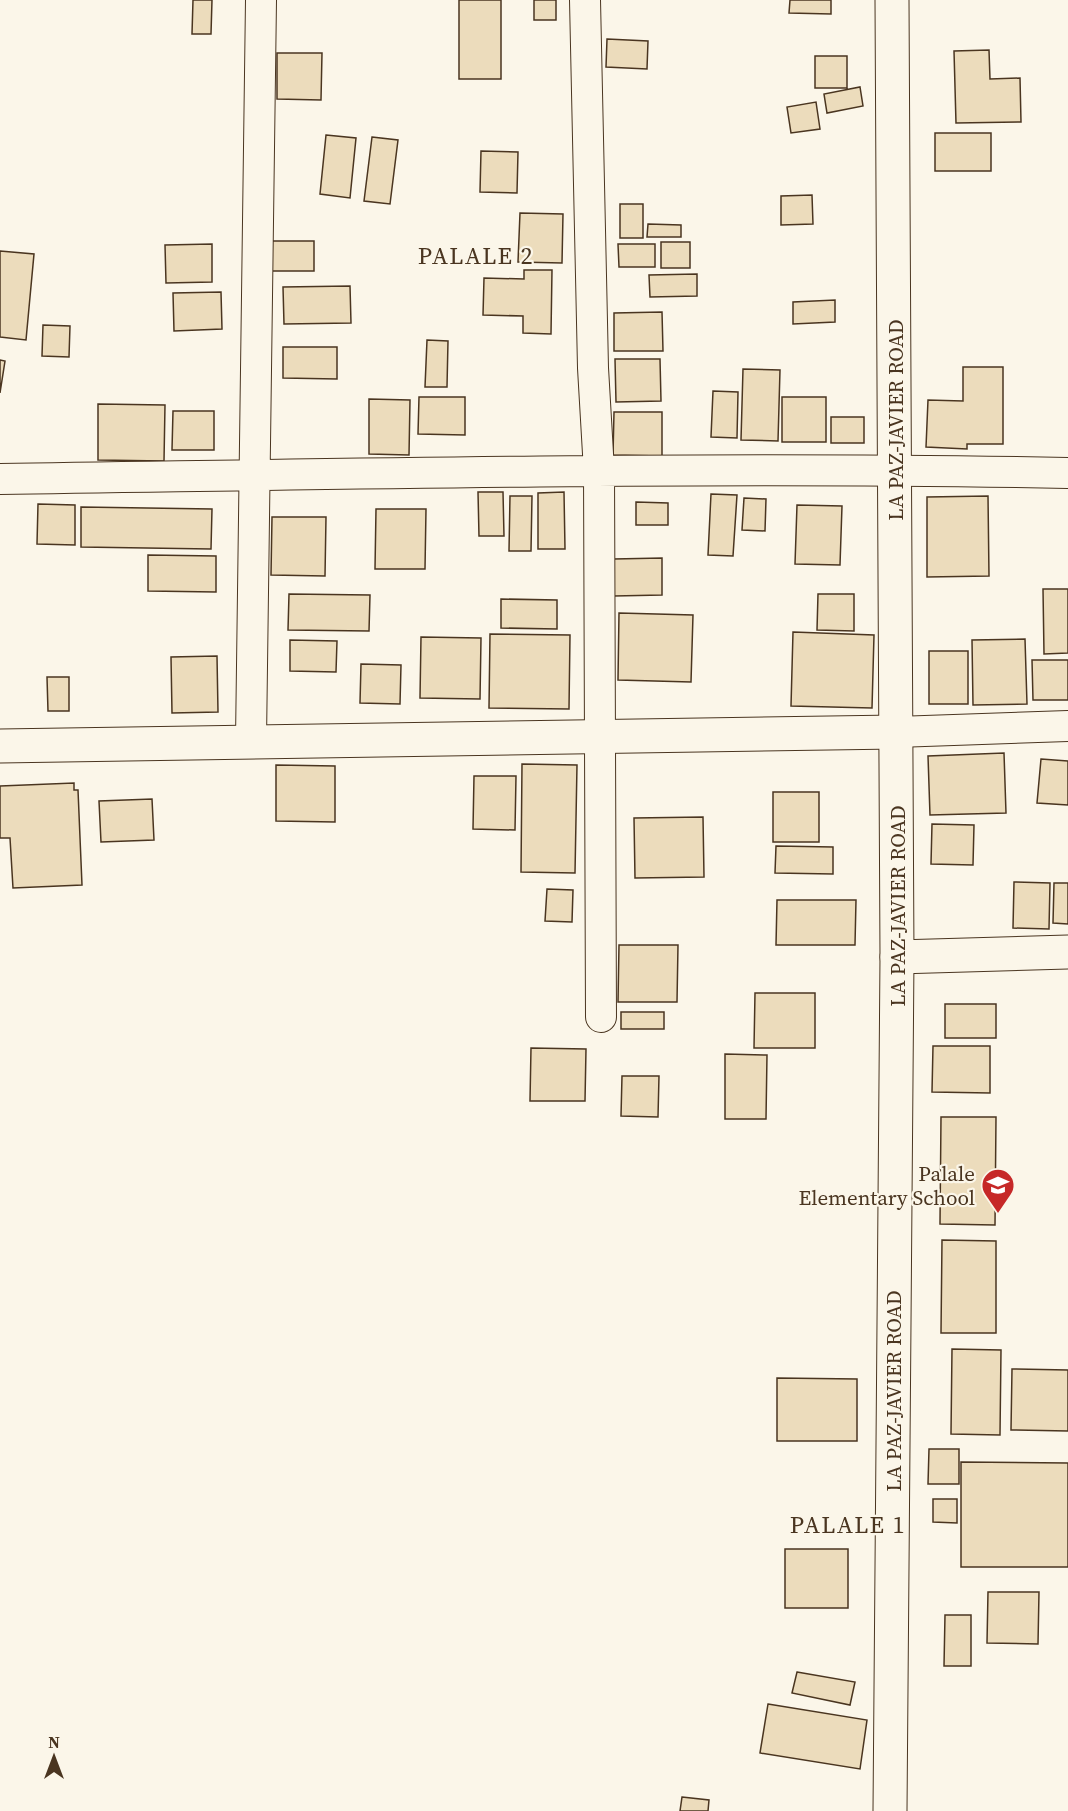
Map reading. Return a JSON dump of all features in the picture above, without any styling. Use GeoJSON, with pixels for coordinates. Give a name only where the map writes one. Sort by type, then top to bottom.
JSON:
{"type":"FeatureCollection","features":[{"type":"Feature","properties":{"kind":"main road","name":"LA PAZ-JAVIER ROAD"},"geometry":{"type":"LineString","coordinates":[[890,1811],[897,957],[892,0]]}},
{"type":"Feature","properties":{"kind":"main road"},"geometry":{"type":"LineString","coordinates":[[0,746],[251,740],[896,732]]}},
{"type":"Feature","properties":{"kind":"main road"},"geometry":{"type":"LineString","coordinates":[[897,957],[1068,952]]}},
{"type":"Feature","properties":{"kind":"street"},"geometry":{"type":"LineString","coordinates":[[251,740],[261,0]]}},
{"type":"Feature","properties":{"kind":"street"},"geometry":{"type":"LineString","coordinates":[[585,0],[593,357],[599,471],[602,735],[601,1017]]}},
{"type":"Feature","properties":{"kind":"street"},"geometry":{"type":"LineString","coordinates":[[0,479],[599,471],[1068,472]]}},
{"type":"Feature","properties":{"kind":"street"},"geometry":{"type":"LineString","coordinates":[[896,732],[1068,726]]}},
{"type":"Feature","properties":{"kind":"building"},"geometry":{"type":"Polygon","coordinates":[[[193,0],[212,0],[211,34],[192,34],[193,0]]]}},
{"type":"Feature","properties":{"kind":"building"},"geometry":{"type":"Polygon","coordinates":[[[459,0],[501,0],[501,79],[459,79],[459,0]]]}},
{"type":"Feature","properties":{"kind":"building"},"geometry":{"type":"Polygon","coordinates":[[[534,0],[556,0],[556,20],[534,20],[534,0]]]}},
{"type":"Feature","properties":{"kind":"building"},"geometry":{"type":"Polygon","coordinates":[[[790,0],[831,0],[831,14],[789,13],[790,0]]]}},
{"type":"Feature","properties":{"kind":"building"},"geometry":{"type":"Polygon","coordinates":[[[607,39],[648,41],[647,69],[606,67],[607,39]]]}},
{"type":"Feature","properties":{"kind":"building"},"geometry":{"type":"Polygon","coordinates":[[[989,50],[990,79],[1020,78],[1021,122],[956,123],[954,51],[989,50]]]}},
{"type":"Feature","properties":{"kind":"building"},"geometry":{"type":"Polygon","coordinates":[[[277,53],[322,53],[321,100],[277,99],[277,53]]]}},
{"type":"Feature","properties":{"kind":"building"},"geometry":{"type":"Polygon","coordinates":[[[815,56],[847,56],[847,88],[815,88],[815,56]]]}},
{"type":"Feature","properties":{"kind":"building"},"geometry":{"type":"Polygon","coordinates":[[[860,87],[863,106],[827,113],[824,94],[860,87]]]}},
{"type":"Feature","properties":{"kind":"building"},"geometry":{"type":"Polygon","coordinates":[[[816,102],[820,129],[791,133],[787,107],[816,102]]]}},
{"type":"Feature","properties":{"kind":"building"},"geometry":{"type":"Polygon","coordinates":[[[935,133],[991,133],[991,171],[935,171],[935,133]]]}},
{"type":"Feature","properties":{"kind":"building"},"geometry":{"type":"Polygon","coordinates":[[[326,135],[356,138],[350,198],[320,194],[326,135]]]}},
{"type":"Feature","properties":{"kind":"building"},"geometry":{"type":"Polygon","coordinates":[[[372,137],[398,140],[390,204],[364,201],[372,137]]]}},
{"type":"Feature","properties":{"kind":"building"},"geometry":{"type":"Polygon","coordinates":[[[481,151],[518,152],[517,193],[480,192],[481,151]]]}},
{"type":"Feature","properties":{"kind":"building"},"geometry":{"type":"Polygon","coordinates":[[[812,195],[813,224],[781,225],[781,196],[812,195]]]}},
{"type":"Feature","properties":{"kind":"building"},"geometry":{"type":"Polygon","coordinates":[[[620,204],[643,204],[643,238],[620,238],[620,204]]]}},
{"type":"Feature","properties":{"kind":"building"},"geometry":{"type":"Polygon","coordinates":[[[520,213],[563,214],[562,263],[518,262],[520,213]]]}},
{"type":"Feature","properties":{"kind":"building"},"geometry":{"type":"Polygon","coordinates":[[[648,224],[681,225],[681,237],[647,237],[648,224]]]}},
{"type":"Feature","properties":{"kind":"building"},"geometry":{"type":"Polygon","coordinates":[[[270,241],[314,241],[314,271],[270,271],[270,241]]]}},
{"type":"Feature","properties":{"kind":"building"},"geometry":{"type":"Polygon","coordinates":[[[661,242],[690,242],[690,268],[661,268],[661,242]]]}},
{"type":"Feature","properties":{"kind":"building"},"geometry":{"type":"Polygon","coordinates":[[[212,244],[212,282],[166,283],[165,245],[212,244]]]}},
{"type":"Feature","properties":{"kind":"building"},"geometry":{"type":"Polygon","coordinates":[[[618,244],[655,244],[655,267],[619,267],[618,244]]]}},
{"type":"Feature","properties":{"kind":"building"},"geometry":{"type":"Polygon","coordinates":[[[0,251],[34,254],[26,340],[0,337],[0,251]]]}},
{"type":"Feature","properties":{"kind":"building"},"geometry":{"type":"Polygon","coordinates":[[[524,270],[552,270],[551,334],[523,333],[523,316],[483,315],[484,278],[524,279],[524,270]]]}},
{"type":"Feature","properties":{"kind":"building"},"geometry":{"type":"Polygon","coordinates":[[[697,274],[697,296],[650,297],[649,275],[697,274]]]}},
{"type":"Feature","properties":{"kind":"building"},"geometry":{"type":"Polygon","coordinates":[[[350,286],[351,323],[284,324],[283,287],[350,286]]]}},
{"type":"Feature","properties":{"kind":"building"},"geometry":{"type":"Polygon","coordinates":[[[221,292],[222,329],[174,331],[173,293],[221,292]]]}},
{"type":"Feature","properties":{"kind":"building"},"geometry":{"type":"Polygon","coordinates":[[[835,300],[835,322],[793,324],[793,302],[835,300]]]}},
{"type":"Feature","properties":{"kind":"building"},"geometry":{"type":"Polygon","coordinates":[[[662,312],[663,351],[614,351],[614,313],[662,312]]]}},
{"type":"Feature","properties":{"kind":"building"},"geometry":{"type":"Polygon","coordinates":[[[43,325],[70,326],[69,357],[42,356],[43,325]]]}},
{"type":"Feature","properties":{"kind":"building"},"geometry":{"type":"Polygon","coordinates":[[[427,340],[448,341],[447,387],[425,387],[427,340]]]}},
{"type":"Feature","properties":{"kind":"building"},"geometry":{"type":"Polygon","coordinates":[[[283,347],[337,347],[337,379],[283,378],[283,347]]]}},
{"type":"Feature","properties":{"kind":"building"},"geometry":{"type":"Polygon","coordinates":[[[615,359],[660,359],[661,401],[616,402],[615,359]]]}},
{"type":"Feature","properties":{"kind":"building"},"geometry":{"type":"Polygon","coordinates":[[[0,360],[5,361],[0,393],[0,360]]]}},
{"type":"Feature","properties":{"kind":"building"},"geometry":{"type":"Polygon","coordinates":[[[963,367],[1003,367],[1003,444],[967,444],[967,449],[926,447],[928,400],[963,401],[963,367]]]}},
{"type":"Feature","properties":{"kind":"building"},"geometry":{"type":"Polygon","coordinates":[[[743,369],[780,370],[778,441],[741,440],[743,369]]]}},
{"type":"Feature","properties":{"kind":"building"},"geometry":{"type":"Polygon","coordinates":[[[713,391],[738,392],[737,438],[711,437],[713,391]]]}},
{"type":"Feature","properties":{"kind":"building"},"geometry":{"type":"Polygon","coordinates":[[[419,397],[465,397],[465,435],[418,434],[419,397]]]}},
{"type":"Feature","properties":{"kind":"building"},"geometry":{"type":"Polygon","coordinates":[[[782,397],[826,397],[826,442],[782,442],[782,397]]]}},
{"type":"Feature","properties":{"kind":"building"},"geometry":{"type":"Polygon","coordinates":[[[369,399],[410,400],[409,455],[369,454],[369,399]]]}},
{"type":"Feature","properties":{"kind":"building"},"geometry":{"type":"Polygon","coordinates":[[[98,404],[165,405],[164,461],[98,460],[98,404]]]}},
{"type":"Feature","properties":{"kind":"building"},"geometry":{"type":"Polygon","coordinates":[[[173,411],[214,411],[214,450],[172,450],[173,411]]]}},
{"type":"Feature","properties":{"kind":"building"},"geometry":{"type":"Polygon","coordinates":[[[614,412],[662,412],[662,456],[613,455],[614,412]]]}},
{"type":"Feature","properties":{"kind":"building"},"geometry":{"type":"Polygon","coordinates":[[[831,417],[864,417],[864,443],[831,443],[831,417]]]}},
{"type":"Feature","properties":{"kind":"building"},"geometry":{"type":"Polygon","coordinates":[[[478,492],[503,492],[504,536],[479,536],[478,492]]]}},
{"type":"Feature","properties":{"kind":"building"},"geometry":{"type":"Polygon","coordinates":[[[564,492],[565,549],[538,549],[538,493],[564,492]]]}},
{"type":"Feature","properties":{"kind":"building"},"geometry":{"type":"Polygon","coordinates":[[[711,494],[737,495],[733,556],[708,555],[711,494]]]}},
{"type":"Feature","properties":{"kind":"building"},"geometry":{"type":"Polygon","coordinates":[[[510,496],[532,496],[531,551],[509,551],[510,496]]]}},
{"type":"Feature","properties":{"kind":"building"},"geometry":{"type":"Polygon","coordinates":[[[988,496],[989,576],[927,577],[927,497],[988,496]]]}},
{"type":"Feature","properties":{"kind":"building"},"geometry":{"type":"Polygon","coordinates":[[[744,498],[766,499],[765,531],[742,530],[744,498]]]}},
{"type":"Feature","properties":{"kind":"building"},"geometry":{"type":"Polygon","coordinates":[[[636,502],[668,503],[668,525],[636,525],[636,502]]]}},
{"type":"Feature","properties":{"kind":"building"},"geometry":{"type":"Polygon","coordinates":[[[38,504],[75,505],[75,545],[37,544],[38,504]]]}},
{"type":"Feature","properties":{"kind":"building"},"geometry":{"type":"Polygon","coordinates":[[[797,505],[842,506],[840,565],[795,564],[797,505]]]}},
{"type":"Feature","properties":{"kind":"building"},"geometry":{"type":"Polygon","coordinates":[[[81,507],[212,509],[211,549],[81,547],[81,507]]]}},
{"type":"Feature","properties":{"kind":"building"},"geometry":{"type":"Polygon","coordinates":[[[376,509],[426,509],[425,569],[375,569],[376,509]]]}},
{"type":"Feature","properties":{"kind":"building"},"geometry":{"type":"Polygon","coordinates":[[[272,517],[326,517],[325,576],[271,575],[272,517]]]}},
{"type":"Feature","properties":{"kind":"building"},"geometry":{"type":"Polygon","coordinates":[[[148,555],[216,556],[216,592],[148,591],[148,555]]]}},
{"type":"Feature","properties":{"kind":"building"},"geometry":{"type":"Polygon","coordinates":[[[662,558],[662,595],[614,596],[614,559],[662,558]]]}},
{"type":"Feature","properties":{"kind":"building"},"geometry":{"type":"Polygon","coordinates":[[[1043,589],[1068,589],[1068,653],[1044,654],[1043,589]]]}},
{"type":"Feature","properties":{"kind":"building"},"geometry":{"type":"Polygon","coordinates":[[[289,594],[370,595],[369,631],[288,630],[289,594]]]}},
{"type":"Feature","properties":{"kind":"building"},"geometry":{"type":"Polygon","coordinates":[[[818,594],[854,594],[854,631],[817,630],[818,594]]]}},
{"type":"Feature","properties":{"kind":"building"},"geometry":{"type":"Polygon","coordinates":[[[501,599],[557,600],[557,629],[501,628],[501,599]]]}},
{"type":"Feature","properties":{"kind":"building"},"geometry":{"type":"Polygon","coordinates":[[[619,613],[693,615],[691,682],[618,680],[619,613]]]}},
{"type":"Feature","properties":{"kind":"building"},"geometry":{"type":"Polygon","coordinates":[[[793,632],[874,635],[872,708],[791,706],[793,632]]]}},
{"type":"Feature","properties":{"kind":"building"},"geometry":{"type":"Polygon","coordinates":[[[490,634],[570,635],[569,709],[489,708],[490,634]]]}},
{"type":"Feature","properties":{"kind":"building"},"geometry":{"type":"Polygon","coordinates":[[[421,637],[481,638],[480,699],[420,698],[421,637]]]}},
{"type":"Feature","properties":{"kind":"building"},"geometry":{"type":"Polygon","coordinates":[[[1025,639],[1027,704],[973,705],[972,640],[1025,639]]]}},
{"type":"Feature","properties":{"kind":"building"},"geometry":{"type":"Polygon","coordinates":[[[290,640],[337,641],[336,672],[290,671],[290,640]]]}},
{"type":"Feature","properties":{"kind":"building"},"geometry":{"type":"Polygon","coordinates":[[[929,651],[968,651],[968,704],[929,704],[929,651]]]}},
{"type":"Feature","properties":{"kind":"building"},"geometry":{"type":"Polygon","coordinates":[[[217,656],[218,712],[172,713],[171,657],[217,656]]]}},
{"type":"Feature","properties":{"kind":"building"},"geometry":{"type":"Polygon","coordinates":[[[1032,660],[1068,660],[1068,700],[1033,700],[1032,660]]]}},
{"type":"Feature","properties":{"kind":"building"},"geometry":{"type":"Polygon","coordinates":[[[361,664],[401,665],[400,704],[360,703],[361,664]]]}},
{"type":"Feature","properties":{"kind":"building"},"geometry":{"type":"Polygon","coordinates":[[[47,677],[69,677],[69,711],[48,711],[47,677]]]}},
{"type":"Feature","properties":{"kind":"building"},"geometry":{"type":"Polygon","coordinates":[[[1004,753],[1006,813],[930,815],[928,756],[1004,753]]]}},
{"type":"Feature","properties":{"kind":"building"},"geometry":{"type":"Polygon","coordinates":[[[1041,759],[1068,761],[1068,805],[1037,803],[1041,759]]]}},
{"type":"Feature","properties":{"kind":"building"},"geometry":{"type":"Polygon","coordinates":[[[522,764],[577,765],[575,873],[521,872],[522,764]]]}},
{"type":"Feature","properties":{"kind":"building"},"geometry":{"type":"Polygon","coordinates":[[[276,765],[335,766],[335,822],[276,821],[276,765]]]}},
{"type":"Feature","properties":{"kind":"building"},"geometry":{"type":"Polygon","coordinates":[[[474,776],[516,776],[515,830],[473,829],[474,776]]]}},
{"type":"Feature","properties":{"kind":"building"},"geometry":{"type":"Polygon","coordinates":[[[74,783],[74,790],[78,790],[82,885],[13,888],[10,838],[0,838],[0,786],[74,783]]]}},
{"type":"Feature","properties":{"kind":"building"},"geometry":{"type":"Polygon","coordinates":[[[773,792],[819,792],[819,842],[773,842],[773,792]]]}},
{"type":"Feature","properties":{"kind":"building"},"geometry":{"type":"Polygon","coordinates":[[[152,799],[154,840],[101,842],[99,801],[152,799]]]}},
{"type":"Feature","properties":{"kind":"building"},"geometry":{"type":"Polygon","coordinates":[[[703,817],[704,877],[635,878],[634,818],[703,817]]]}},
{"type":"Feature","properties":{"kind":"building"},"geometry":{"type":"Polygon","coordinates":[[[932,824],[974,825],[973,865],[931,864],[932,824]]]}},
{"type":"Feature","properties":{"kind":"building"},"geometry":{"type":"Polygon","coordinates":[[[776,846],[833,847],[833,874],[775,873],[776,846]]]}},
{"type":"Feature","properties":{"kind":"building"},"geometry":{"type":"Polygon","coordinates":[[[1014,882],[1050,883],[1049,929],[1013,928],[1014,882]]]}},
{"type":"Feature","properties":{"kind":"building"},"geometry":{"type":"Polygon","coordinates":[[[1054,883],[1068,883],[1068,924],[1053,923],[1054,883]]]}},
{"type":"Feature","properties":{"kind":"building"},"geometry":{"type":"Polygon","coordinates":[[[547,889],[573,890],[572,922],[545,921],[547,889]]]}},
{"type":"Feature","properties":{"kind":"building"},"geometry":{"type":"Polygon","coordinates":[[[777,900],[856,900],[855,945],[776,945],[777,900]]]}},
{"type":"Feature","properties":{"kind":"building"},"geometry":{"type":"Polygon","coordinates":[[[619,945],[678,945],[677,1002],[618,1002],[619,945]]]}},
{"type":"Feature","properties":{"kind":"building"},"geometry":{"type":"Polygon","coordinates":[[[755,993],[815,993],[815,1048],[754,1048],[755,993]]]}},
{"type":"Feature","properties":{"kind":"building"},"geometry":{"type":"Polygon","coordinates":[[[945,1004],[996,1004],[996,1038],[945,1038],[945,1004]]]}},
{"type":"Feature","properties":{"kind":"building"},"geometry":{"type":"Polygon","coordinates":[[[621,1012],[664,1012],[664,1029],[621,1029],[621,1012]]]}},
{"type":"Feature","properties":{"kind":"building"},"geometry":{"type":"Polygon","coordinates":[[[933,1046],[990,1046],[990,1093],[932,1092],[933,1046]]]}},
{"type":"Feature","properties":{"kind":"building"},"geometry":{"type":"Polygon","coordinates":[[[531,1048],[586,1049],[585,1101],[530,1101],[531,1048]]]}},
{"type":"Feature","properties":{"kind":"building"},"geometry":{"type":"Polygon","coordinates":[[[725,1054],[767,1055],[766,1119],[725,1119],[725,1054]]]}},
{"type":"Feature","properties":{"kind":"building"},"geometry":{"type":"Polygon","coordinates":[[[622,1076],[659,1076],[658,1117],[621,1116],[622,1076]]]}},
{"type":"Feature","properties":{"kind":"building"},"geometry":{"type":"Polygon","coordinates":[[[941,1117],[996,1117],[995,1225],[940,1224],[941,1117]]]}},
{"type":"Feature","properties":{"kind":"building"},"geometry":{"type":"Polygon","coordinates":[[[942,1240],[996,1241],[996,1333],[941,1333],[942,1240]]]}},
{"type":"Feature","properties":{"kind":"building"},"geometry":{"type":"Polygon","coordinates":[[[952,1349],[1001,1350],[1000,1435],[951,1434],[952,1349]]]}},
{"type":"Feature","properties":{"kind":"building"},"geometry":{"type":"Polygon","coordinates":[[[1012,1369],[1068,1370],[1068,1431],[1011,1430],[1012,1369]]]}},
{"type":"Feature","properties":{"kind":"building"},"geometry":{"type":"Polygon","coordinates":[[[777,1378],[857,1379],[857,1441],[777,1441],[777,1378]]]}},
{"type":"Feature","properties":{"kind":"building"},"geometry":{"type":"Polygon","coordinates":[[[929,1449],[959,1449],[959,1484],[928,1484],[929,1449]]]}},
{"type":"Feature","properties":{"kind":"building"},"geometry":{"type":"Polygon","coordinates":[[[961,1462],[1068,1463],[1068,1567],[961,1567],[961,1462]]]}},
{"type":"Feature","properties":{"kind":"building"},"geometry":{"type":"Polygon","coordinates":[[[933,1499],[957,1499],[957,1523],[933,1522],[933,1499]]]}},
{"type":"Feature","properties":{"kind":"building"},"geometry":{"type":"Polygon","coordinates":[[[785,1549],[848,1549],[848,1608],[785,1608],[785,1549]]]}},
{"type":"Feature","properties":{"kind":"building"},"geometry":{"type":"Polygon","coordinates":[[[988,1592],[1039,1592],[1038,1644],[987,1643],[988,1592]]]}},
{"type":"Feature","properties":{"kind":"building"},"geometry":{"type":"Polygon","coordinates":[[[945,1615],[971,1615],[971,1666],[944,1666],[945,1615]]]}},
{"type":"Feature","properties":{"kind":"building"},"geometry":{"type":"Polygon","coordinates":[[[797,1672],[855,1682],[850,1705],[792,1693],[797,1672]]]}},
{"type":"Feature","properties":{"kind":"building"},"geometry":{"type":"Polygon","coordinates":[[[768,1704],[867,1720],[860,1769],[760,1753],[768,1704]]]}},
{"type":"Feature","properties":{"kind":"building"},"geometry":{"type":"Polygon","coordinates":[[[682,1797],[709,1800],[708,1811],[680,1811],[682,1797]]]}},
{"type":"Feature","properties":{"kind":"place","name":"Palale Elementary School"},"geometry":{"type":"Point","coordinates":[998,1214]}},
{"type":"Feature","properties":{"kind":"district","name":"PALALE 2"},"geometry":{"type":"Point","coordinates":[476,255]}},
{"type":"Feature","properties":{"kind":"district","name":"PALALE 1"},"geometry":{"type":"Point","coordinates":[848,1524]}}]}
